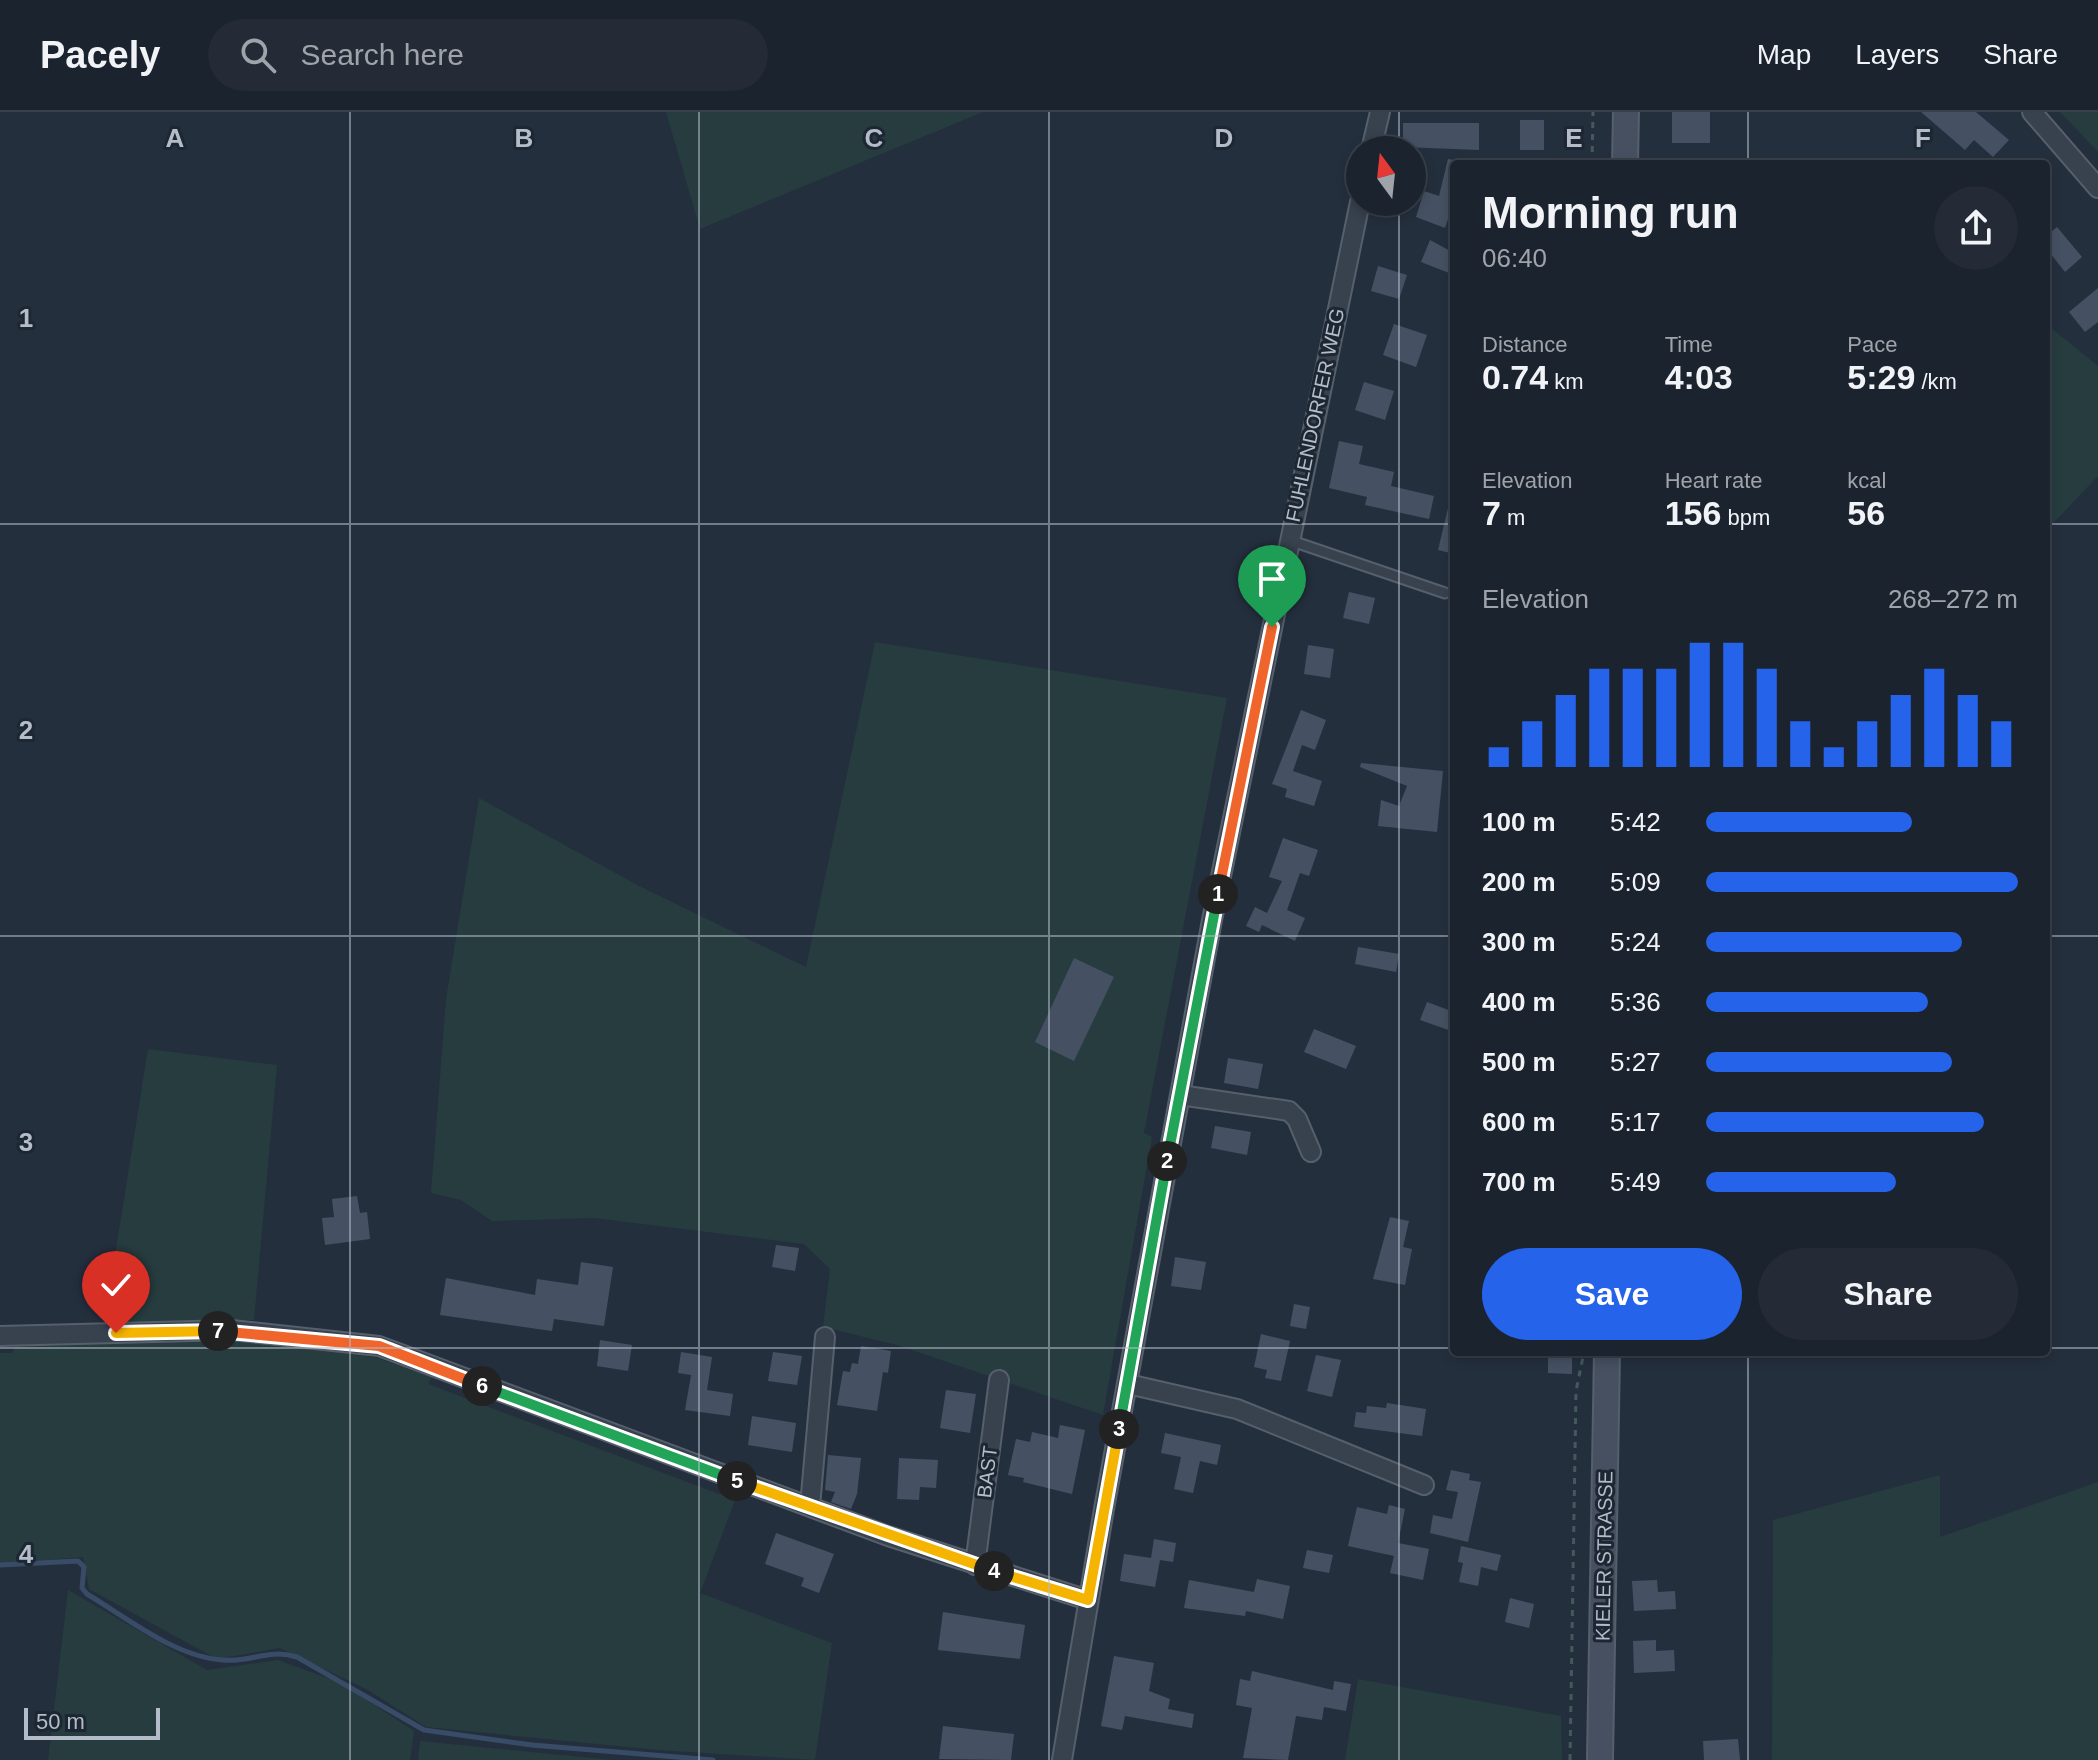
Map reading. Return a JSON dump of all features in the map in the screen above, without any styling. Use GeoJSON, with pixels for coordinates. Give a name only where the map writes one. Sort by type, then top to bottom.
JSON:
{"type":"FeatureCollection","features":[{"type":"Feature","properties":{"kind":"main road"},"geometry":{"type":"LineString","coordinates":[[1625,160],[1626,112]]}},
{"type":"Feature","properties":{"kind":"main road","name":"KIELER STRASSE"},"geometry":{"type":"LineString","coordinates":[[1600,1760],[1607,1356]]}},
{"type":"Feature","properties":{"kind":"street"},"geometry":{"type":"LineString","coordinates":[[1374,136],[1380,112]]}},
{"type":"Feature","properties":{"kind":"street"},"geometry":{"type":"LineString","coordinates":[[2032,112],[2098,188]]}},
{"type":"Feature","properties":{"kind":"street","name":"FUHLENDORFER WEG"},"geometry":{"type":"LineString","coordinates":[[1062,1760],[1169,1146],[1289,540],[1357,216]]}},
{"type":"Feature","properties":{"kind":"street"},"geometry":{"type":"LineString","coordinates":[[1180,1095],[1289,1111],[1297,1119],[1311,1152]]}},
{"type":"Feature","properties":{"kind":"street"},"geometry":{"type":"LineString","coordinates":[[0,1336],[232,1330],[379,1346],[810,1506],[975,1565],[1088,1600]]}},
{"type":"Feature","properties":{"kind":"street"},"geometry":{"type":"LineString","coordinates":[[810,1506],[825,1337]]}},
{"type":"Feature","properties":{"kind":"street","name":"BAST"},"geometry":{"type":"LineString","coordinates":[[975,1565],[999,1380]]}},
{"type":"Feature","properties":{"kind":"street"},"geometry":{"type":"LineString","coordinates":[[1128,1384],[1237,1409],[1424,1485]]}},
{"type":"Feature","properties":{"kind":"lane"},"geometry":{"type":"LineString","coordinates":[[1289,540],[1445,593]]}},
{"type":"Feature","properties":{"kind":"path"},"geometry":{"type":"LineString","coordinates":[[1592,160],[1593,112]]}},
{"type":"Feature","properties":{"kind":"path"},"geometry":{"type":"LineString","coordinates":[[1570,1760],[1576,1391],[1583,1356]]}},
{"type":"Feature","properties":{"kind":"green space"},"geometry":{"type":"Polygon","coordinates":[[[666,112],[983,112],[700,229],[666,112]]]}},
{"type":"Feature","properties":{"kind":"green space"},"geometry":{"type":"Polygon","coordinates":[[[2060,112],[2098,112],[2098,152],[2060,112]]]}},
{"type":"Feature","properties":{"kind":"green space"},"geometry":{"type":"Polygon","coordinates":[[[2050,327],[2098,366],[2098,476],[2050,527],[2050,327]]]}},
{"type":"Feature","properties":{"kind":"green space"},"geometry":{"type":"Polygon","coordinates":[[[875,642],[1227,698],[1144,1133],[1152,1137],[1103,1415],[897,1345],[823,1327],[830,1269],[804,1244],[594,1218],[492,1221],[461,1200],[431,1193],[446,999],[479,798],[641,887],[806,967],[875,642]]]}},
{"type":"Feature","properties":{"kind":"green space"},"geometry":{"type":"Polygon","coordinates":[[[148,1049],[277,1065],[254,1320],[104,1324],[148,1049]]]}},
{"type":"Feature","properties":{"kind":"green space"},"geometry":{"type":"Polygon","coordinates":[[[234,1337],[377,1358],[432,1377],[428,1384],[735,1500],[700,1593],[832,1643],[815,1760],[658,1750],[426,1727],[368,1690],[280,1648],[217,1659],[89,1589],[83,1557],[0,1564],[0,1353],[12,1353],[19,1340],[234,1337]]]}},
{"type":"Feature","properties":{"kind":"green space"},"geometry":{"type":"Polygon","coordinates":[[[1940,1475],[1940,1537],[2098,1482],[2098,1760],[1772,1760],[1773,1520],[1940,1475]]]}},
{"type":"Feature","properties":{"kind":"green space"},"geometry":{"type":"Polygon","coordinates":[[[68,1590],[207,1670],[278,1660],[341,1683],[414,1731],[410,1760],[48,1760],[68,1590]]]}},
{"type":"Feature","properties":{"kind":"green space"},"geometry":{"type":"Polygon","coordinates":[[[1358,1679],[1561,1716],[1562,1760],[1345,1760],[1358,1679]]]}},
{"type":"Feature","properties":{"kind":"green space"},"geometry":{"type":"Polygon","coordinates":[[[420,1741],[612,1760],[418,1760],[420,1741]]]}},
{"type":"Feature","properties":{"kind":"building"},"geometry":{"type":"Polygon","coordinates":[[[1672,112],[1710,112],[1710,143],[1672,143],[1672,112]]]}},
{"type":"Feature","properties":{"kind":"building"},"geometry":{"type":"Polygon","coordinates":[[[1921,112],[1976,112],[2009,140],[1993,157],[1974,140],[1965,150],[1921,112]]]}},
{"type":"Feature","properties":{"kind":"building"},"geometry":{"type":"Polygon","coordinates":[[[1520,120],[1544,120],[1544,150],[1520,150],[1520,120]]]}},
{"type":"Feature","properties":{"kind":"building"},"geometry":{"type":"Polygon","coordinates":[[[1403,123],[1479,123],[1479,150],[1426,148],[1426,136],[1403,136],[1403,123]]]}},
{"type":"Feature","properties":{"kind":"building"},"geometry":{"type":"Polygon","coordinates":[[[1448,159],[1454,160],[1450,160],[1450,213],[1445,228],[1416,217],[1426,216],[1426,192],[1439,196],[1448,159]]]}},
{"type":"Feature","properties":{"kind":"building"},"geometry":{"type":"Polygon","coordinates":[[[2057,227],[2082,257],[2065,272],[2050,253],[2050,233],[2057,227]]]}},
{"type":"Feature","properties":{"kind":"building"},"geometry":{"type":"Polygon","coordinates":[[[1430,240],[1450,251],[1450,273],[1421,262],[1430,240]]]}},
{"type":"Feature","properties":{"kind":"building"},"geometry":{"type":"Polygon","coordinates":[[[1378,266],[1407,275],[1399,299],[1371,291],[1378,266]]]}},
{"type":"Feature","properties":{"kind":"building"},"geometry":{"type":"Polygon","coordinates":[[[2098,288],[2098,322],[2085,332],[2069,312],[2098,288]]]}},
{"type":"Feature","properties":{"kind":"building"},"geometry":{"type":"Polygon","coordinates":[[[1394,324],[1427,335],[1416,367],[1383,355],[1394,324]]]}},
{"type":"Feature","properties":{"kind":"building"},"geometry":{"type":"Polygon","coordinates":[[[1364,382],[1394,391],[1385,420],[1355,410],[1364,382]]]}},
{"type":"Feature","properties":{"kind":"building"},"geometry":{"type":"Polygon","coordinates":[[[1339,441],[1363,446],[1359,464],[1394,472],[1391,486],[1434,496],[1429,519],[1365,505],[1367,497],[1329,488],[1339,441]]]}},
{"type":"Feature","properties":{"kind":"building"},"geometry":{"type":"Polygon","coordinates":[[[1448,508],[1450,508],[1450,553],[1438,550],[1448,508]]]}},
{"type":"Feature","properties":{"kind":"building"},"geometry":{"type":"Polygon","coordinates":[[[1349,592],[1375,598],[1369,624],[1343,618],[1349,592]]]}},
{"type":"Feature","properties":{"kind":"building"},"geometry":{"type":"Polygon","coordinates":[[[1308,645],[1334,649],[1330,678],[1304,674],[1308,645]]]}},
{"type":"Feature","properties":{"kind":"building"},"geometry":{"type":"Polygon","coordinates":[[[1301,710],[1326,720],[1315,750],[1302,745],[1293,771],[1322,781],[1314,806],[1285,797],[1287,789],[1272,784],[1301,710]]]}},
{"type":"Feature","properties":{"kind":"building"},"geometry":{"type":"Polygon","coordinates":[[[1361,763],[1443,771],[1437,832],[1378,826],[1381,800],[1399,806],[1407,786],[1360,767],[1361,763]]]}},
{"type":"Feature","properties":{"kind":"building"},"geometry":{"type":"Polygon","coordinates":[[[1283,838],[1318,850],[1309,876],[1300,873],[1287,910],[1305,918],[1295,941],[1262,925],[1259,932],[1246,926],[1255,907],[1267,913],[1282,881],[1269,877],[1283,838]]]}},
{"type":"Feature","properties":{"kind":"building"},"geometry":{"type":"Polygon","coordinates":[[[1358,947],[1399,954],[1396,972],[1355,964],[1358,947]]]}},
{"type":"Feature","properties":{"kind":"building"},"geometry":{"type":"Polygon","coordinates":[[[1074,958],[1114,977],[1074,1061],[1035,1042],[1074,958]]]}},
{"type":"Feature","properties":{"kind":"building"},"geometry":{"type":"Polygon","coordinates":[[[1427,1002],[1450,1011],[1450,1031],[1420,1020],[1427,1002]]]}},
{"type":"Feature","properties":{"kind":"building"},"geometry":{"type":"Polygon","coordinates":[[[1314,1029],[1356,1046],[1346,1069],[1304,1052],[1314,1029]]]}},
{"type":"Feature","properties":{"kind":"building"},"geometry":{"type":"Polygon","coordinates":[[[1228,1058],[1263,1064],[1258,1089],[1224,1083],[1228,1058]]]}},
{"type":"Feature","properties":{"kind":"building"},"geometry":{"type":"Polygon","coordinates":[[[1215,1126],[1251,1132],[1247,1155],[1211,1148],[1215,1126]]]}},
{"type":"Feature","properties":{"kind":"building"},"geometry":{"type":"Polygon","coordinates":[[[357,1196],[360,1213],[367,1212],[370,1239],[325,1245],[322,1218],[334,1217],[332,1199],[357,1196]]]}},
{"type":"Feature","properties":{"kind":"building"},"geometry":{"type":"Polygon","coordinates":[[[1390,1217],[1409,1221],[1403,1247],[1412,1249],[1405,1285],[1373,1279],[1390,1217]]]}},
{"type":"Feature","properties":{"kind":"building"},"geometry":{"type":"Polygon","coordinates":[[[776,1245],[799,1248],[795,1271],[772,1267],[776,1245]]]}},
{"type":"Feature","properties":{"kind":"building"},"geometry":{"type":"Polygon","coordinates":[[[1175,1257],[1206,1262],[1201,1290],[1171,1286],[1175,1257]]]}},
{"type":"Feature","properties":{"kind":"building"},"geometry":{"type":"Polygon","coordinates":[[[581,1262],[613,1267],[604,1326],[554,1319],[552,1331],[440,1315],[446,1278],[535,1295],[537,1279],[578,1285],[581,1262]]]}},
{"type":"Feature","properties":{"kind":"building"},"geometry":{"type":"Polygon","coordinates":[[[1294,1304],[1310,1307],[1306,1329],[1290,1326],[1294,1304]]]}},
{"type":"Feature","properties":{"kind":"building"},"geometry":{"type":"Polygon","coordinates":[[[1261,1334],[1290,1341],[1281,1381],[1265,1378],[1267,1370],[1254,1367],[1261,1334]]]}},
{"type":"Feature","properties":{"kind":"building"},"geometry":{"type":"Polygon","coordinates":[[[600,1340],[632,1345],[628,1371],[597,1366],[600,1340]]]}},
{"type":"Feature","properties":{"kind":"building"},"geometry":{"type":"Polygon","coordinates":[[[861,1346],[891,1351],[888,1373],[883,1372],[877,1411],[837,1405],[843,1371],[850,1372],[852,1363],[858,1364],[861,1346]]]}},
{"type":"Feature","properties":{"kind":"building"},"geometry":{"type":"Polygon","coordinates":[[[681,1352],[712,1357],[707,1390],[733,1394],[730,1416],[685,1410],[691,1375],[678,1373],[681,1352]]]}},
{"type":"Feature","properties":{"kind":"building"},"geometry":{"type":"Polygon","coordinates":[[[773,1352],[802,1356],[797,1385],[768,1381],[773,1352]]]}},
{"type":"Feature","properties":{"kind":"building"},"geometry":{"type":"Polygon","coordinates":[[[1316,1355],[1341,1360],[1332,1397],[1307,1391],[1316,1355]]]}},
{"type":"Feature","properties":{"kind":"building"},"geometry":{"type":"Polygon","coordinates":[[[1548,1356],[1572,1356],[1572,1374],[1548,1373],[1548,1356]]]}},
{"type":"Feature","properties":{"kind":"building"},"geometry":{"type":"Polygon","coordinates":[[[946,1390],[976,1394],[970,1433],[940,1428],[946,1390]]]}},
{"type":"Feature","properties":{"kind":"building"},"geometry":{"type":"Polygon","coordinates":[[[1387,1403],[1426,1409],[1422,1436],[1354,1427],[1356,1412],[1366,1413],[1367,1406],[1386,1408],[1387,1403]]]}},
{"type":"Feature","properties":{"kind":"building"},"geometry":{"type":"Polygon","coordinates":[[[752,1416],[796,1423],[792,1452],[748,1445],[752,1416]]]}},
{"type":"Feature","properties":{"kind":"building"},"geometry":{"type":"Polygon","coordinates":[[[1060,1425],[1085,1430],[1072,1494],[1023,1482],[1024,1478],[1008,1475],[1016,1439],[1030,1442],[1032,1432],[1058,1438],[1060,1425]]]}},
{"type":"Feature","properties":{"kind":"building"},"geometry":{"type":"Polygon","coordinates":[[[1165,1433],[1221,1445],[1217,1465],[1200,1461],[1193,1493],[1174,1489],[1181,1457],[1161,1453],[1165,1433]]]}},
{"type":"Feature","properties":{"kind":"building"},"geometry":{"type":"Polygon","coordinates":[[[828,1455],[861,1458],[857,1494],[851,1509],[831,1502],[835,1492],[825,1490],[828,1455]]]}},
{"type":"Feature","properties":{"kind":"building"},"geometry":{"type":"Polygon","coordinates":[[[899,1458],[938,1460],[936,1488],[920,1487],[919,1500],[897,1499],[899,1458]]]}},
{"type":"Feature","properties":{"kind":"building"},"geometry":{"type":"Polygon","coordinates":[[[1451,1470],[1470,1474],[1469,1480],[1481,1482],[1468,1542],[1430,1533],[1433,1515],[1452,1519],[1458,1492],[1446,1490],[1451,1470]]]}},
{"type":"Feature","properties":{"kind":"building"},"geometry":{"type":"Polygon","coordinates":[[[1389,1505],[1405,1509],[1398,1543],[1429,1549],[1423,1580],[1390,1573],[1394,1556],[1348,1546],[1357,1507],[1387,1514],[1389,1505]]]}},
{"type":"Feature","properties":{"kind":"building"},"geometry":{"type":"Polygon","coordinates":[[[776,1533],[834,1554],[819,1593],[801,1586],[804,1578],[765,1564],[776,1533]]]}},
{"type":"Feature","properties":{"kind":"building"},"geometry":{"type":"Polygon","coordinates":[[[1154,1539],[1176,1543],[1173,1562],[1160,1560],[1155,1587],[1120,1581],[1124,1554],[1151,1558],[1154,1539]]]}},
{"type":"Feature","properties":{"kind":"building"},"geometry":{"type":"Polygon","coordinates":[[[1461,1546],[1501,1555],[1497,1571],[1481,1567],[1478,1586],[1459,1582],[1463,1563],[1458,1562],[1461,1546]]]}},
{"type":"Feature","properties":{"kind":"building"},"geometry":{"type":"Polygon","coordinates":[[[1307,1550],[1333,1555],[1329,1573],[1303,1568],[1307,1550]]]}},
{"type":"Feature","properties":{"kind":"building"},"geometry":{"type":"Polygon","coordinates":[[[1257,1579],[1290,1586],[1283,1619],[1246,1611],[1245,1616],[1184,1608],[1189,1580],[1254,1592],[1257,1579]]]}},
{"type":"Feature","properties":{"kind":"building"},"geometry":{"type":"Polygon","coordinates":[[[1657,1580],[1658,1592],[1675,1591],[1676,1609],[1634,1611],[1632,1581],[1657,1580]]]}},
{"type":"Feature","properties":{"kind":"building"},"geometry":{"type":"Polygon","coordinates":[[[1510,1598],[1534,1604],[1529,1628],[1505,1622],[1510,1598]]]}},
{"type":"Feature","properties":{"kind":"building"},"geometry":{"type":"Polygon","coordinates":[[[943,1612],[1025,1625],[1020,1659],[938,1650],[943,1612]]]}},
{"type":"Feature","properties":{"kind":"building"},"geometry":{"type":"Polygon","coordinates":[[[1656,1640],[1656,1651],[1674,1650],[1675,1671],[1634,1673],[1633,1641],[1656,1640]]]}},
{"type":"Feature","properties":{"kind":"building"},"geometry":{"type":"Polygon","coordinates":[[[1114,1656],[1154,1663],[1149,1691],[1170,1699],[1168,1709],[1194,1714],[1192,1728],[1125,1716],[1122,1730],[1101,1726],[1114,1656]]]}},
{"type":"Feature","properties":{"kind":"building"},"geometry":{"type":"Polygon","coordinates":[[[1252,1671],[1333,1690],[1334,1681],[1351,1684],[1346,1711],[1324,1707],[1322,1720],[1296,1716],[1288,1760],[1243,1758],[1252,1708],[1236,1705],[1240,1679],[1250,1681],[1252,1671]]]}},
{"type":"Feature","properties":{"kind":"building"},"geometry":{"type":"Polygon","coordinates":[[[943,1726],[1014,1734],[1011,1760],[939,1759],[943,1726]]]}},
{"type":"Feature","properties":{"kind":"building"},"geometry":{"type":"Polygon","coordinates":[[[1738,1739],[1740,1760],[1704,1760],[1703,1741],[1738,1739]]]}},
{"type":"Feature","properties":{"kind":"waterway"},"geometry":{"type":"LineString","coordinates":[[0,1565],[78,1561],[84,1567],[82,1588],[87,1594],[169,1644],[187,1652],[223,1660],[277,1654],[297,1657],[424,1730],[532,1745],[713,1760]]}},
{"type":"Feature","properties":{"kind":"route"},"geometry":{"type":"LineString","coordinates":[[116,1333],[232,1330],[379,1346],[888,1536],[1088,1600],[1169,1146],[1272,627]]}}]}
